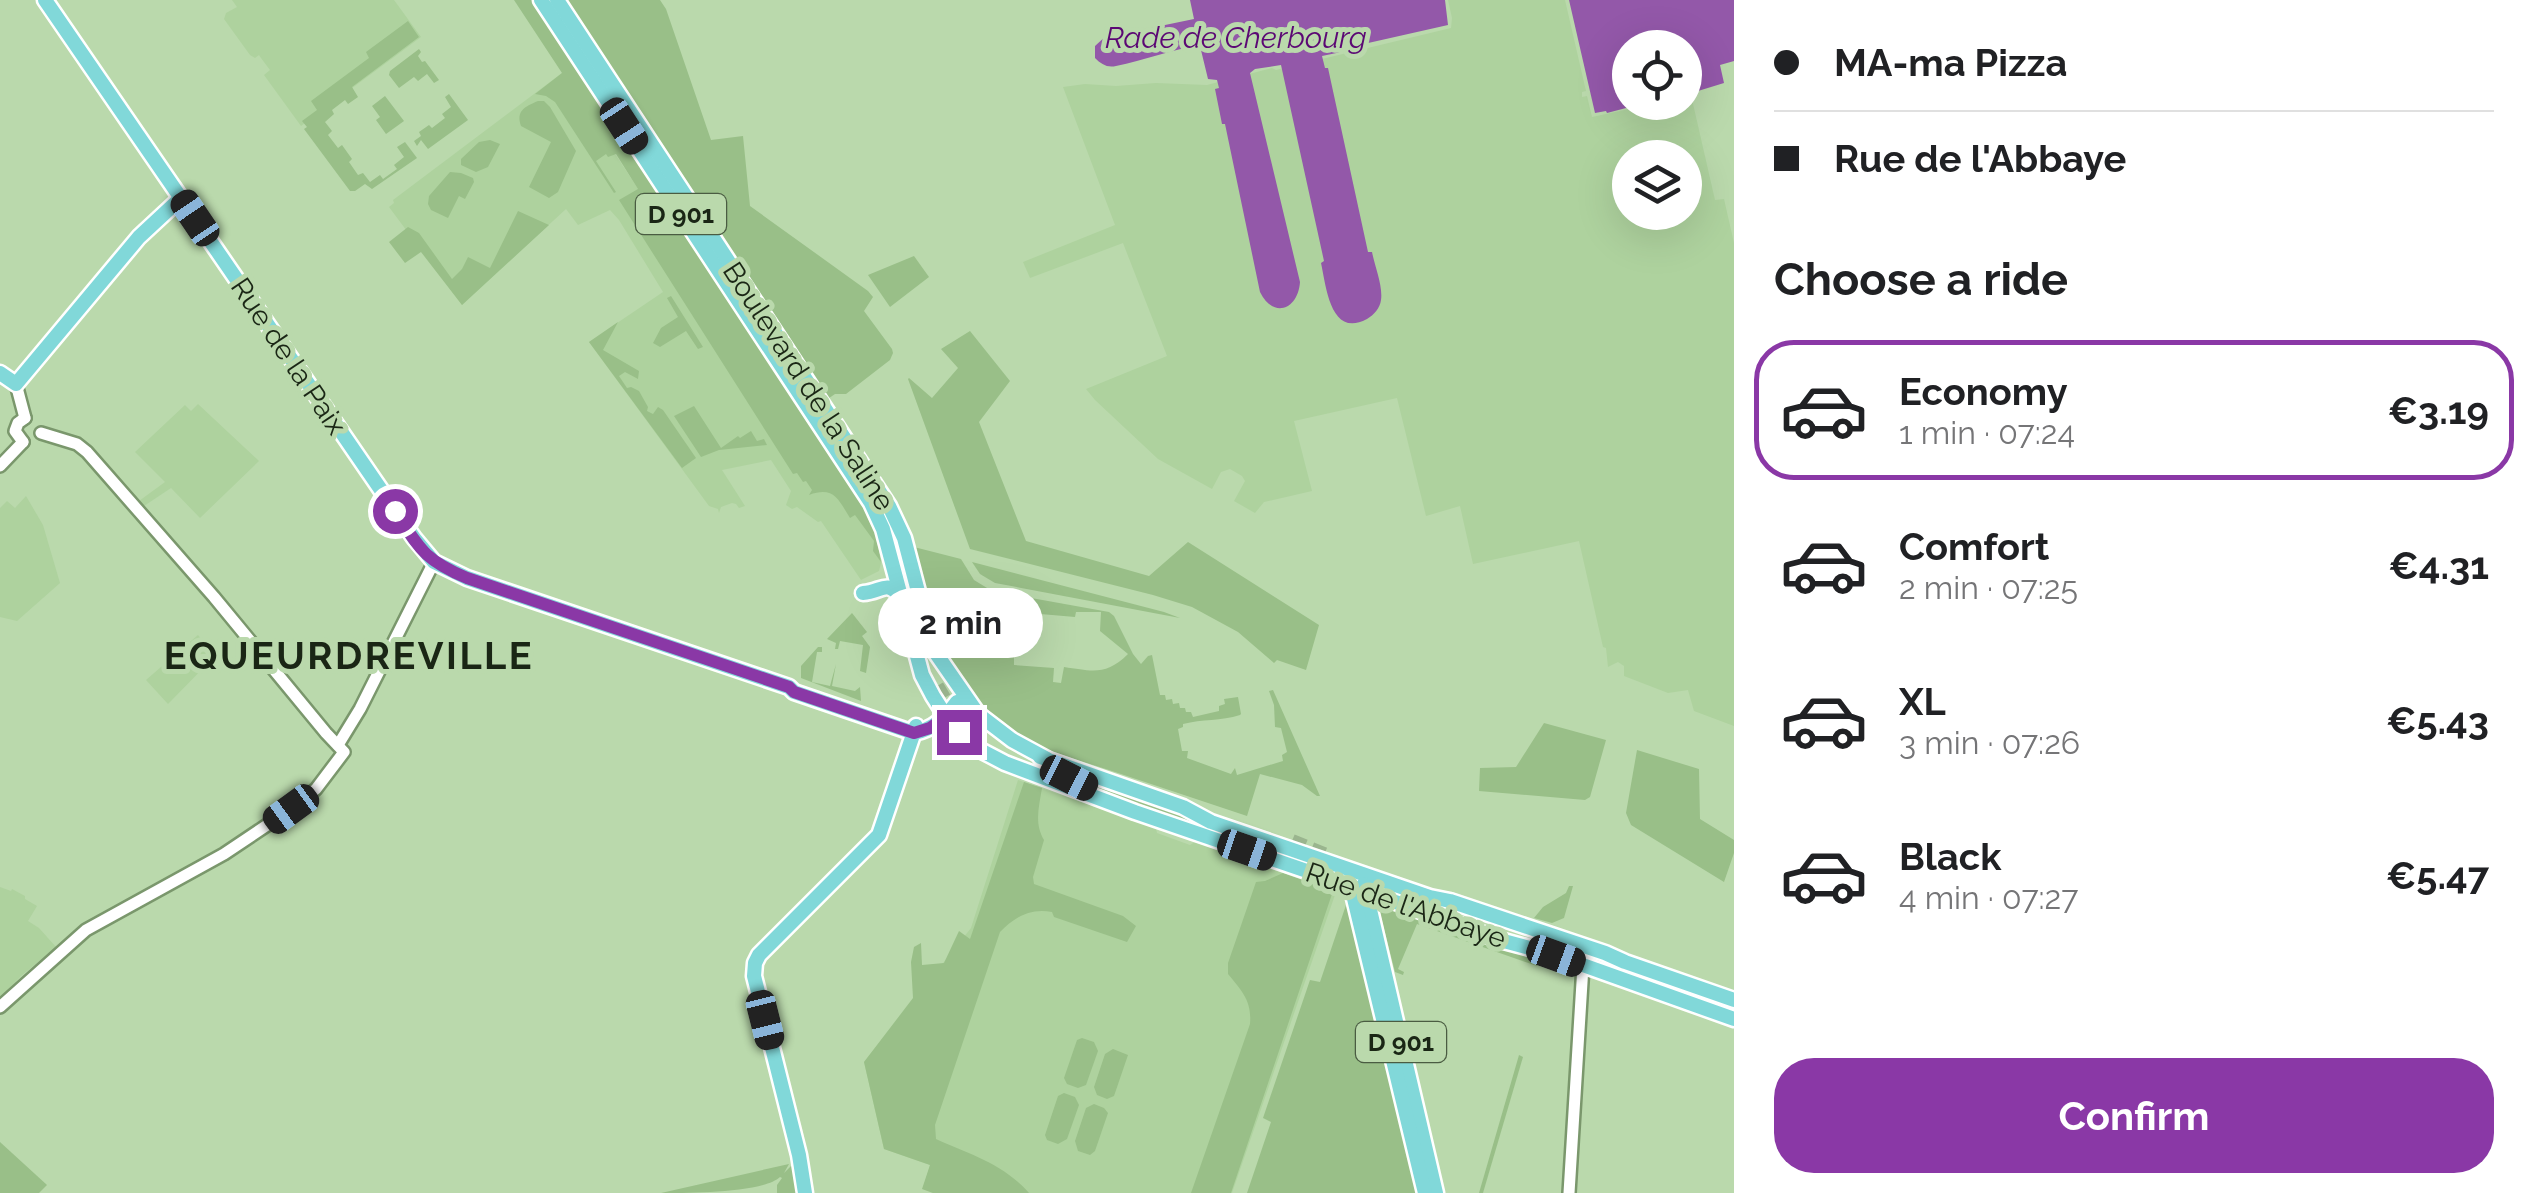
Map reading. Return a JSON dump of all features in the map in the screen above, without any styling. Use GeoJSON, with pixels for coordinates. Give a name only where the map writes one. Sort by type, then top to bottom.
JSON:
{"type":"FeatureCollection","features":[{"type":"Feature","properties":{"kind":"main road","name":"Rue de la Paix"},"geometry":{"type":"LineString","coordinates":[[44,0],[434,562]]}},
{"type":"Feature","properties":{"kind":"main road","name":"Boulevard de la Saline"},"geometry":{"type":"LineString","coordinates":[[541,0],[882,516],[894,539],[922,674]]}},
{"type":"Feature","properties":{"kind":"main road","name":"Boulevard de la Saline"},"geometry":{"type":"LineString","coordinates":[[558,0],[889,506],[904,538],[933,649],[957,695]]}},
{"type":"Feature","properties":{"kind":"main road"},"geometry":{"type":"LineString","coordinates":[[0,373],[16,384],[139,237],[181,198]]}},
{"type":"Feature","properties":{"kind":"main road","name":"Boulevard de la Saline"},"geometry":{"type":"LineString","coordinates":[[871,503],[883,529],[901,598],[937,686]]}},
{"type":"Feature","properties":{"kind":"main road"},"geometry":{"type":"LineString","coordinates":[[434,562],[467,578],[789,687],[794,692],[915,729]]}},
{"type":"Feature","properties":{"kind":"main road"},"geometry":{"type":"LineString","coordinates":[[863,593],[885,586],[901,598]]}},
{"type":"Feature","properties":{"kind":"main road","name":"Rue de l'Abbaye"},"geometry":{"type":"LineString","coordinates":[[922,674],[959,732],[1005,763],[1135,812],[1359,883],[1606,953],[1734,1000]]}},
{"type":"Feature","properties":{"kind":"main road"},"geometry":{"type":"LineString","coordinates":[[805,1193],[800,1156],[754,976],[755,963],[877,839],[915,729],[943,712],[957,695]]}},
{"type":"Feature","properties":{"kind":"main road","name":"Rue de l'Abbaye"},"geometry":{"type":"LineString","coordinates":[[957,695],[981,728],[1022,752],[1292,841]]}},
{"type":"Feature","properties":{"kind":"main road","name":"Rue de l'Abbaye"},"geometry":{"type":"LineString","coordinates":[[964,724],[995,749],[1069,778],[1135,812]]}},
{"type":"Feature","properties":{"kind":"main road","name":"Rue de l'Abbaye"},"geometry":{"type":"LineString","coordinates":[[1183,807],[1500,940],[1734,1019]]}},
{"type":"Feature","properties":{"kind":"main road","name":"D 901"},"geometry":{"type":"LineString","coordinates":[[1359,883],[1436,1193]]}},
{"type":"Feature","properties":{"kind":"main road","name":"D 901"},"geometry":{"type":"LineString","coordinates":[[1359,883],[1426,1193]]}},
{"type":"Feature","properties":{"kind":"main road","name":"D 901"},"geometry":{"type":"LineString","coordinates":[[1362,909],[1420,1125]]}},
{"type":"Feature","properties":{"kind":"street"},"geometry":{"type":"LineString","coordinates":[[16,384],[25,418]]}},
{"type":"Feature","properties":{"kind":"street"},"geometry":{"type":"LineString","coordinates":[[0,466],[23,442],[34,442],[41,433],[39,422],[33,418],[18,422],[16,431],[23,442]]}},
{"type":"Feature","properties":{"kind":"street"},"geometry":{"type":"LineString","coordinates":[[41,433],[77,444],[86,452],[341,748]]}},
{"type":"Feature","properties":{"kind":"street"},"geometry":{"type":"LineString","coordinates":[[0,1007],[80,935],[224,854],[316,789],[341,748],[434,562]]}},
{"type":"Feature","properties":{"kind":"street"},"geometry":{"type":"LineString","coordinates":[[1569,1193],[1583,966]]}},
{"type":"Feature","properties":{"kind":"shaded area"},"geometry":{"type":"Polygon","coordinates":[[[232,0],[394,0],[421,37],[301,126],[264,75],[270,70],[259,55],[250,55],[224,19],[226,13],[237,7],[232,0]]]}},
{"type":"Feature","properties":{"kind":"shaded area"},"geometry":{"type":"Polygon","coordinates":[[[514,0],[660,0],[711,140],[743,136],[750,206],[873,297],[864,311],[892,349],[890,360],[846,394],[835,394],[803,416],[870,516],[881,562],[873,551],[874,541],[855,515],[850,518],[830,493],[809,495],[812,490],[806,481],[793,474],[619,200],[638,189],[616,154],[606,154],[596,161],[614,193],[555,102],[535,94],[562,73],[514,0]]]}},
{"type":"Feature","properties":{"kind":"shaded area"},"geometry":{"type":"Polygon","coordinates":[[[1448,0],[1565,0],[1586,91],[1582,97],[1587,96],[1592,117],[1612,113],[1612,120],[1697,120],[1701,140],[1612,140],[1612,230],[1702,230],[1702,143],[1715,200],[1724,199],[1734,243],[1734,726],[1694,711],[1688,690],[1668,693],[1624,676],[1624,666],[1618,662],[1608,667],[1579,541],[1473,564],[1460,506],[1426,516],[1397,398],[1294,421],[1312,491],[1264,502],[1255,513],[1234,501],[1245,481],[1230,469],[1221,472],[1212,489],[1158,459],[1086,389],[1167,356],[1123,243],[1030,278],[1023,262],[1115,225],[1063,87],[1207,85],[1451,28],[1448,0]]]}},
{"type":"Feature","properties":{"kind":"shaded area"},"geometry":{"type":"Polygon","coordinates":[[[408,21],[419,37],[352,87],[358,97],[348,104],[345,100],[325,122],[332,131],[328,135],[338,148],[342,145],[358,175],[363,173],[370,182],[397,169],[394,165],[404,157],[397,147],[405,142],[417,158],[372,189],[365,184],[350,191],[302,121],[317,110],[311,101],[369,58],[366,52],[408,21]]]}},
{"type":"Feature","properties":{"kind":"shaded area"},"geometry":{"type":"Polygon","coordinates":[[[419,49],[418,56],[439,80],[434,83],[427,74],[418,81],[414,77],[399,88],[390,71],[419,49]]]}},
{"type":"Feature","properties":{"kind":"shaded area"},"geometry":{"type":"Polygon","coordinates":[[[562,73],[833,486],[871,522],[881,563],[879,571],[861,580],[821,521],[786,505],[791,491],[771,460],[722,470],[745,506],[739,508],[732,503],[721,507],[719,513],[709,506],[589,342],[663,292],[610,210],[578,225],[566,209],[462,305],[389,207],[393,200],[562,73]]]}},
{"type":"Feature","properties":{"kind":"shaded area"},"geometry":{"type":"Polygon","coordinates":[[[449,94],[468,120],[428,149],[421,140],[417,146],[414,141],[421,136],[419,132],[445,118],[442,114],[451,107],[445,97],[449,94]]]}},
{"type":"Feature","properties":{"kind":"shaded area"},"geometry":{"type":"Polygon","coordinates":[[[385,96],[404,121],[386,134],[372,106],[385,96]]]}},
{"type":"Feature","properties":{"kind":"shaded area"},"geometry":{"type":"Polygon","coordinates":[[[538,101],[550,107],[576,151],[558,192],[549,198],[529,187],[551,142],[521,126],[520,121],[522,110],[538,101]]]}},
{"type":"Feature","properties":{"kind":"shaded area"},"geometry":{"type":"Polygon","coordinates":[[[490,140],[500,144],[488,167],[476,172],[461,165],[461,159],[479,142],[490,140]]]}},
{"type":"Feature","properties":{"kind":"shaded area"},"geometry":{"type":"Polygon","coordinates":[[[450,172],[473,178],[474,182],[465,199],[459,196],[448,218],[431,210],[428,204],[429,196],[450,172]]]}},
{"type":"Feature","properties":{"kind":"shaded area"},"geometry":{"type":"Polygon","coordinates":[[[518,211],[549,225],[462,305],[421,252],[405,263],[389,242],[408,227],[419,233],[452,279],[468,257],[490,268],[518,211]]]}},
{"type":"Feature","properties":{"kind":"shaded area"},"geometry":{"type":"Polygon","coordinates":[[[914,256],[929,277],[890,307],[868,275],[914,256]]]}},
{"type":"Feature","properties":{"kind":"shaded area"},"geometry":{"type":"Polygon","coordinates":[[[671,296],[703,347],[698,349],[686,331],[660,347],[653,343],[661,328],[678,317],[667,298],[671,296]]]}},
{"type":"Feature","properties":{"kind":"shaded area"},"geometry":{"type":"Polygon","coordinates":[[[618,322],[603,350],[639,371],[638,379],[625,372],[619,376],[627,388],[639,391],[647,411],[653,414],[658,407],[663,410],[696,458],[682,468],[589,342],[618,322]]]}},
{"type":"Feature","properties":{"kind":"shaded area"},"geometry":{"type":"Polygon","coordinates":[[[970,331],[1010,381],[979,422],[1026,541],[1149,576],[1188,542],[1319,625],[1306,670],[1277,660],[1274,663],[1238,632],[1192,607],[970,549],[908,379],[932,398],[958,368],[941,349],[970,331]]]}},
{"type":"Feature","properties":{"kind":"shaded area"},"geometry":{"type":"Polygon","coordinates":[[[198,404],[259,461],[200,518],[171,488],[144,506],[139,501],[165,482],[135,452],[185,405],[191,411],[198,404]]]}},
{"type":"Feature","properties":{"kind":"shaded area"},"geometry":{"type":"Polygon","coordinates":[[[694,406],[721,448],[751,431],[757,441],[764,439],[767,445],[719,450],[701,457],[674,416],[694,406]]]}},
{"type":"Feature","properties":{"kind":"shaded area"},"geometry":{"type":"Polygon","coordinates":[[[26,496],[43,525],[60,583],[17,621],[0,617],[0,508],[7,501],[15,508],[26,496]]]}},
{"type":"Feature","properties":{"kind":"shaded area"},"geometry":{"type":"Polygon","coordinates":[[[914,547],[961,559],[974,580],[992,591],[1109,612],[1141,664],[1152,655],[1160,695],[1165,695],[1166,700],[1179,703],[1193,717],[1219,711],[1224,699],[1238,697],[1240,715],[1183,724],[1178,729],[1182,751],[1188,751],[1187,758],[1231,774],[1235,768],[1237,775],[1283,761],[1282,755],[1287,752],[1281,728],[1275,727],[1269,691],[1273,690],[1320,796],[1302,785],[1260,774],[1247,816],[1033,743],[1002,726],[974,700],[945,648],[941,638],[944,627],[937,625],[914,547]],[[1022,608],[1014,665],[1054,668],[1053,682],[1061,683],[1064,667],[1105,669],[1128,654],[1100,631],[1101,612],[1076,612],[1075,617],[1029,613],[1029,608],[1022,608]]]}},
{"type":"Feature","properties":{"kind":"shaded area"},"geometry":{"type":"Polygon","coordinates":[[[972,562],[1180,618],[995,583],[980,574],[972,562]]]}},
{"type":"Feature","properties":{"kind":"shaded area"},"geometry":{"type":"Polygon","coordinates":[[[852,613],[867,632],[862,636],[870,647],[866,673],[860,671],[863,645],[840,641],[835,649],[836,643],[827,639],[852,613]]]}},
{"type":"Feature","properties":{"kind":"shaded area"},"geometry":{"type":"Polygon","coordinates":[[[198,635],[215,656],[168,704],[146,680],[198,635]]]}},
{"type":"Feature","properties":{"kind":"shaded area"},"geometry":{"type":"Polygon","coordinates":[[[822,647],[822,652],[817,652],[812,682],[830,686],[836,664],[832,686],[855,691],[860,687],[861,701],[801,678],[801,666],[822,647]]]}},
{"type":"Feature","properties":{"kind":"shaded area"},"geometry":{"type":"Polygon","coordinates":[[[1544,723],[1606,740],[1590,797],[1585,800],[1479,791],[1480,768],[1516,767],[1544,723]]]}},
{"type":"Feature","properties":{"kind":"shaded area"},"geometry":{"type":"Polygon","coordinates":[[[1637,750],[1699,769],[1700,819],[1734,840],[1734,853],[1724,882],[1631,825],[1626,813],[1637,750]]]}},
{"type":"Feature","properties":{"kind":"shaded area"},"geometry":{"type":"Polygon","coordinates":[[[1079,778],[1195,820],[1194,826],[1126,802],[1079,778]]]}},
{"type":"Feature","properties":{"kind":"shaded area"},"geometry":{"type":"Polygon","coordinates":[[[1018,780],[1156,828],[1157,833],[1190,845],[1195,842],[1336,892],[1232,1193],[933,1193],[923,1189],[930,1165],[884,1149],[864,1062],[971,928],[1018,780]]]}},
{"type":"Feature","properties":{"kind":"shaded area"},"geometry":{"type":"Polygon","coordinates":[[[1024,782],[1042,788],[1038,821],[1044,840],[1034,884],[1123,916],[1136,926],[1127,942],[1054,917],[1052,912],[1037,911],[1017,918],[1000,932],[935,1125],[936,1139],[997,1167],[1029,1193],[933,1193],[922,1189],[930,1165],[884,1149],[864,1062],[913,998],[914,947],[921,943],[922,965],[944,963],[959,931],[970,939],[1024,782]]]}},
{"type":"Feature","properties":{"kind":"shaded area"},"geometry":{"type":"Polygon","coordinates":[[[1283,873],[1333,891],[1231,1193],[1191,1193],[1250,1024],[1248,1003],[1228,974],[1228,963],[1256,882],[1283,873]]]}},
{"type":"Feature","properties":{"kind":"shaded area"},"geometry":{"type":"Polygon","coordinates":[[[1573,886],[1564,918],[1552,923],[1534,918],[1543,907],[1566,893],[1573,886]]]}},
{"type":"Feature","properties":{"kind":"shaded area"},"geometry":{"type":"Polygon","coordinates":[[[0,887],[12,889],[37,906],[28,921],[56,947],[0,998],[0,887]]]}},
{"type":"Feature","properties":{"kind":"shaded area"},"geometry":{"type":"Polygon","coordinates":[[[1346,905],[1356,930],[1421,1193],[1247,1193],[1271,1122],[1263,1118],[1310,980],[1320,982],[1346,905]]]}},
{"type":"Feature","properties":{"kind":"shaded area"},"geometry":{"type":"Polygon","coordinates":[[[1378,905],[1539,961],[1537,966],[1417,924],[1398,969],[1403,975],[1395,972],[1378,905]]]}},
{"type":"Feature","properties":{"kind":"shaded area"},"geometry":{"type":"Polygon","coordinates":[[[1605,962],[1734,1007],[1734,1012],[1604,966],[1605,962]]]}},
{"type":"Feature","properties":{"kind":"shaded area"},"geometry":{"type":"Polygon","coordinates":[[[1077,1040],[1094,1042],[1098,1051],[1086,1085],[1078,1088],[1067,1084],[1064,1078],[1077,1040]]]}},
{"type":"Feature","properties":{"kind":"shaded area"},"geometry":{"type":"Polygon","coordinates":[[[1113,1049],[1128,1055],[1114,1096],[1107,1099],[1097,1095],[1094,1087],[1105,1054],[1113,1049]]]}},
{"type":"Feature","properties":{"kind":"shaded area"},"geometry":{"type":"Polygon","coordinates":[[[1519,1055],[1523,1057],[1483,1193],[1479,1193],[1519,1055]]]}},
{"type":"Feature","properties":{"kind":"shaded area"},"geometry":{"type":"Polygon","coordinates":[[[1064,1093],[1075,1097],[1079,1105],[1067,1139],[1058,1144],[1045,1135],[1058,1096],[1064,1093]]]}},
{"type":"Feature","properties":{"kind":"shaded area"},"geometry":{"type":"Polygon","coordinates":[[[1094,1104],[1108,1113],[1095,1151],[1090,1155],[1078,1151],[1075,1141],[1086,1108],[1094,1104]]]}},
{"type":"Feature","properties":{"kind":"shaded area"},"geometry":{"type":"Polygon","coordinates":[[[0,1142],[47,1185],[39,1193],[0,1193],[0,1142]]]}},
{"type":"Feature","properties":{"kind":"shaded area"},"geometry":{"type":"Polygon","coordinates":[[[789,1164],[784,1173],[793,1167],[798,1193],[777,1193],[780,1177],[742,1189],[661,1193],[789,1164]]]}},
{"type":"Feature","properties":{"kind":"water","name":"Rade de Cherbourg"},"geometry":{"type":"Polygon","coordinates":[[[1190,0],[1445,0],[1448,25],[1322,56],[1328,68],[1368,252],[1372,252],[1380,283],[1380,303],[1367,319],[1345,322],[1328,296],[1321,263],[1324,261],[1281,65],[1250,73],[1300,282],[1290,305],[1278,308],[1271,306],[1260,292],[1222,124],[1215,89],[1219,88],[1217,80],[1208,79],[1200,46],[1113,66],[1095,58],[1095,46],[1107,35],[1194,19],[1190,0]]]}},
{"type":"Feature","properties":{"kind":"water"},"geometry":{"type":"Polygon","coordinates":[[[1569,0],[1734,0],[1734,61],[1720,65],[1724,83],[1702,90],[1702,30],[1612,30],[1612,112],[1595,113],[1569,0]]]}},
{"type":"Feature","properties":{"kind":"tunnel"},"geometry":{"type":"LineString","coordinates":[[937,686],[964,724]]}},
{"type":"Feature","properties":{"kind":"tunnel"},"geometry":{"type":"LineString","coordinates":[[1292,841],[1329,856]]}},
{"type":"Feature","properties":{"kind":"district","name":"EQUEURDREVILLE"},"geometry":{"type":"Point","coordinates":[349,656]}},
{"type":"Feature","properties":{"kind":"route"},"geometry":{"type":"LineString","coordinates":[[395,511],[424,554],[467,578],[914,733],[946,717],[959,732]]}}]}
